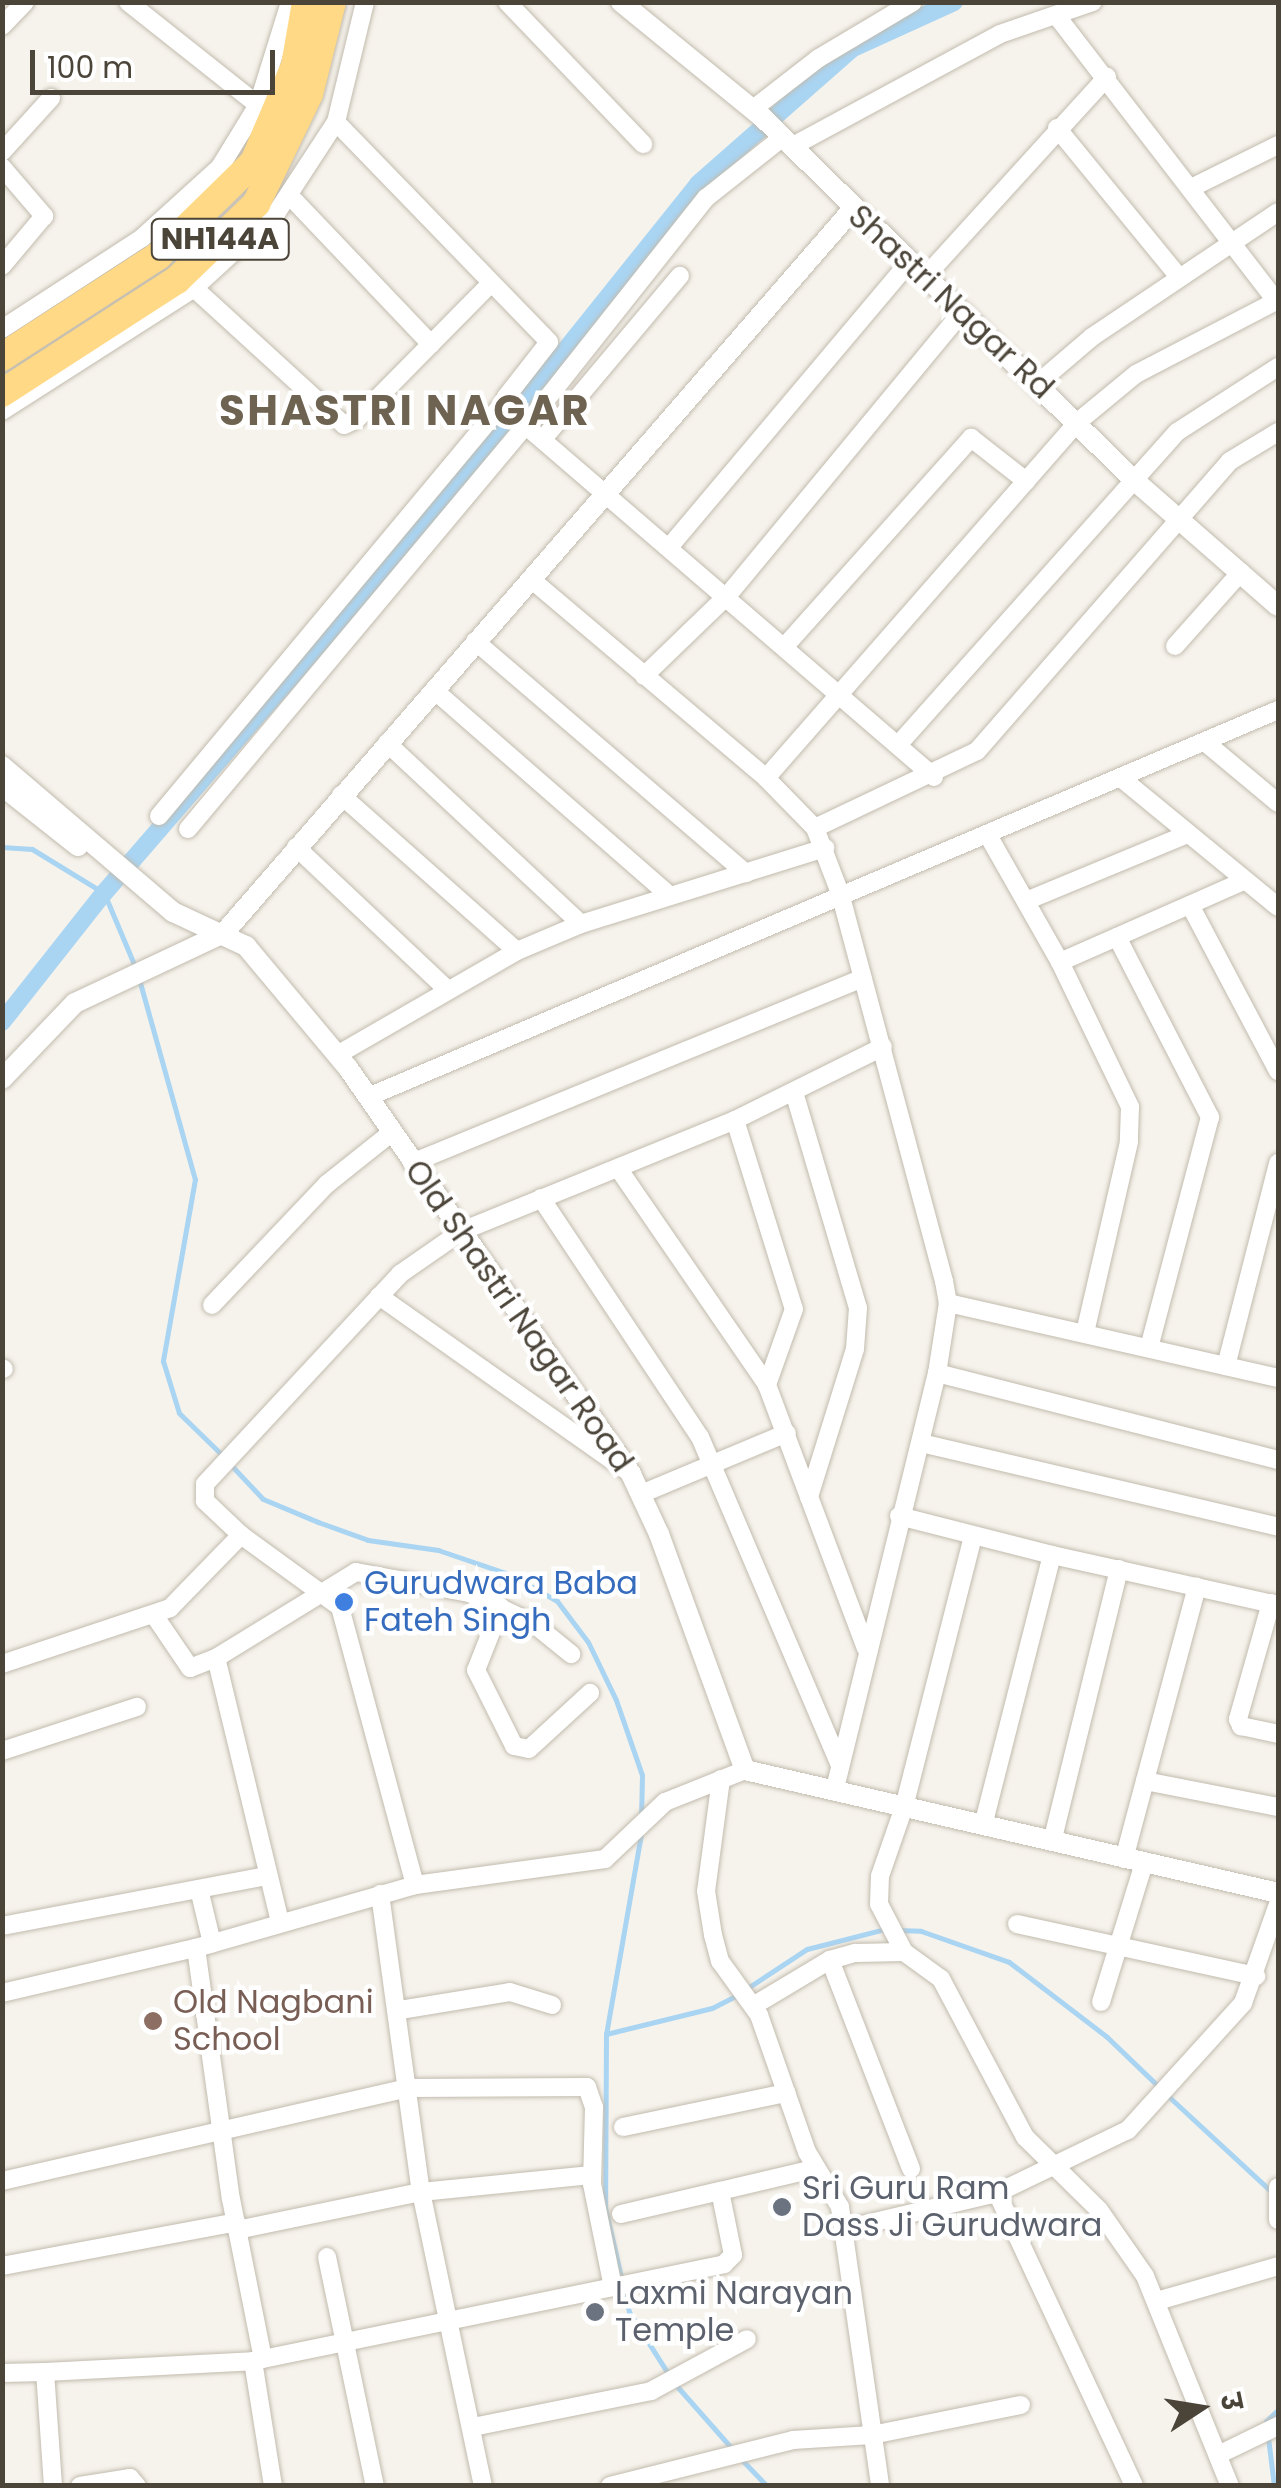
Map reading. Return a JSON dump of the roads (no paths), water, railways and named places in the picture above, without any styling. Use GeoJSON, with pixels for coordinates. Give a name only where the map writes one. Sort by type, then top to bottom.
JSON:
{"type":"FeatureCollection","features":[{"type":"Feature","properties":{"kind":"highway","name":"NH144A"},"geometry":{"type":"LineString","coordinates":[[2,357],[158,256],[243,174],[295,66],[306,2]]}},
{"type":"Feature","properties":{"kind":"highway","name":"NH144A"},"geometry":{"type":"LineString","coordinates":[[2,393],[177,280],[256,204],[310,94],[332,2]]}},
{"type":"Feature","properties":{"kind":"street"},"geometry":{"type":"LineString","coordinates":[[2,26],[25,2]]}},
{"type":"Feature","properties":{"kind":"street"},"geometry":{"type":"LineString","coordinates":[[128,2],[258,105]]}},
{"type":"Feature","properties":{"kind":"street"},"geometry":{"type":"LineString","coordinates":[[2,329],[180,208],[234,148],[258,105],[290,2]]}},
{"type":"Feature","properties":{"kind":"street"},"geometry":{"type":"LineString","coordinates":[[2,410],[194,288],[248,242],[288,195],[336,122],[365,2]]}},
{"type":"Feature","properties":{"kind":"street"},"geometry":{"type":"LineString","coordinates":[[508,2],[643,144]]}},
{"type":"Feature","properties":{"kind":"street","name":"Shastri Nagar Rd"},"geometry":{"type":"LineString","coordinates":[[621,2],[773,127],[960,315],[1079,421],[1134,480],[1278,606]]}},
{"type":"Feature","properties":{"kind":"street"},"geometry":{"type":"LineString","coordinates":[[159,816],[773,127],[819,58],[914,2]]}},
{"type":"Feature","properties":{"kind":"street"},"geometry":{"type":"LineString","coordinates":[[773,127],[1000,34],[1093,2]]}},
{"type":"Feature","properties":{"kind":"street"},"geometry":{"type":"LineString","coordinates":[[766,778],[1079,421],[1136,374],[1277,301],[1108,78],[1056,16]]}},
{"type":"Feature","properties":{"kind":"street"},"geometry":{"type":"LineString","coordinates":[[671,545],[916,271],[1108,78]]}},
{"type":"Feature","properties":{"kind":"street"},"geometry":{"type":"LineString","coordinates":[[2,152],[51,98]]}},
{"type":"Feature","properties":{"kind":"street"},"geometry":{"type":"LineString","coordinates":[[188,828],[515,415],[550,345],[336,122]]}},
{"type":"Feature","properties":{"kind":"street"},"geometry":{"type":"LineString","coordinates":[[1057,128],[1179,278]]}},
{"type":"Feature","properties":{"kind":"street"},"geometry":{"type":"LineString","coordinates":[[1191,188],[1278,145]]}},
{"type":"Feature","properties":{"kind":"street"},"geometry":{"type":"LineString","coordinates":[[2,167],[44,216],[2,266]]}},
{"type":"Feature","properties":{"kind":"street"},"geometry":{"type":"LineString","coordinates":[[288,195],[432,344]]}},
{"type":"Feature","properties":{"kind":"street"},"geometry":{"type":"LineString","coordinates":[[2,1079],[61,1014],[110,986],[174,960],[224,933],[852,210]]}},
{"type":"Feature","properties":{"kind":"street"},"geometry":{"type":"LineString","coordinates":[[1037,384],[1179,278],[1278,212]]}},
{"type":"Feature","properties":{"kind":"street"},"geometry":{"type":"LineString","coordinates":[[543,440],[680,276]]}},
{"type":"Feature","properties":{"kind":"street"},"geometry":{"type":"LineString","coordinates":[[194,288],[344,425],[358,420],[490,284]]}},
{"type":"Feature","properties":{"kind":"street"},"geometry":{"type":"LineString","coordinates":[[644,676],[728,595],[960,315]]}},
{"type":"Feature","properties":{"kind":"street"},"geometry":{"type":"LineString","coordinates":[[898,745],[1134,480],[1198,416],[1278,367]]}},
{"type":"Feature","properties":{"kind":"street"},"geometry":{"type":"LineString","coordinates":[[515,415],[610,492],[934,777]]}},
{"type":"Feature","properties":{"kind":"street"},"geometry":{"type":"LineString","coordinates":[[815,828],[934,777],[992,737],[1182,523],[1230,461],[1278,432]]}},
{"type":"Feature","properties":{"kind":"street"},"geometry":{"type":"LineString","coordinates":[[786,645],[971,438],[1026,481]]}},
{"type":"Feature","properties":{"kind":"street"},"geometry":{"type":"LineString","coordinates":[[1175,646],[1241,572]]}},
{"type":"Feature","properties":{"kind":"street"},"geometry":{"type":"LineString","coordinates":[[532,580],[766,778],[815,828],[840,893],[948,1303],[921,1443],[899,1516],[834,1791]]}},
{"type":"Feature","properties":{"kind":"street"},"geometry":{"type":"LineString","coordinates":[[475,641],[746,873]]}},
{"type":"Feature","properties":{"kind":"street"},"geometry":{"type":"LineString","coordinates":[[434,690],[669,895]]}},
{"type":"Feature","properties":{"kind":"street"},"geometry":{"type":"LineString","coordinates":[[368,1096],[840,893],[989,837],[1278,710]]}},
{"type":"Feature","properties":{"kind":"street"},"geometry":{"type":"LineString","coordinates":[[1206,742],[1278,803]]}},
{"type":"Feature","properties":{"kind":"street"},"geometry":{"type":"LineString","coordinates":[[387,743],[581,924]]}},
{"type":"Feature","properties":{"kind":"street"},"geometry":{"type":"LineString","coordinates":[[2,766],[41,807]]}},
{"type":"Feature","properties":{"kind":"street"},"geometry":{"type":"LineString","coordinates":[[1121,778],[1278,907]]}},
{"type":"Feature","properties":{"kind":"street"},"geometry":{"type":"LineString","coordinates":[[2,786],[41,807]]}},
{"type":"Feature","properties":{"kind":"street"},"geometry":{"type":"LineString","coordinates":[[341,796],[517,951]]}},
{"type":"Feature","properties":{"kind":"street","name":"Old Shastri Nagar Road"},"geometry":{"type":"LineString","coordinates":[[41,807],[144,893],[173,912],[224,933],[265,964],[368,1096],[630,1474],[641,1494],[745,1770]]}},
{"type":"Feature","properties":{"kind":"street"},"geometry":{"type":"LineString","coordinates":[[1026,901],[1188,834]]}},
{"type":"Feature","properties":{"kind":"street"},"geometry":{"type":"LineString","coordinates":[[989,837],[1060,962],[1124,1089],[1132,1124],[1085,1333]]}},
{"type":"Feature","properties":{"kind":"street"},"geometry":{"type":"LineString","coordinates":[[296,847],[448,990]]}},
{"type":"Feature","properties":{"kind":"street"},"geometry":{"type":"LineString","coordinates":[[337,1055],[517,951],[581,924],[824,848]]}},
{"type":"Feature","properties":{"kind":"street"},"geometry":{"type":"LineString","coordinates":[[1060,962],[1244,881]]}},
{"type":"Feature","properties":{"kind":"street"},"geometry":{"type":"LineString","coordinates":[[1190,905],[1278,1071]]}},
{"type":"Feature","properties":{"kind":"street"},"geometry":{"type":"LineString","coordinates":[[1117,937],[1210,1116],[1149,1348]]}},
{"type":"Feature","properties":{"kind":"street"},"geometry":{"type":"LineString","coordinates":[[412,1164],[863,978]]}},
{"type":"Feature","properties":{"kind":"street"},"geometry":{"type":"LineString","coordinates":[[416,1885],[343,1618],[327,1595],[241,1535],[205,1501],[208,1478],[379,1296],[462,1231],[734,1120],[883,1048]]}},
{"type":"Feature","properties":{"kind":"street"},"geometry":{"type":"LineString","coordinates":[[794,1092],[858,1308],[854,1349],[809,1497]]}},
{"type":"Feature","properties":{"kind":"street"},"geometry":{"type":"LineString","coordinates":[[734,1120],[794,1310],[768,1384]]}},
{"type":"Feature","properties":{"kind":"street"},"geometry":{"type":"LineString","coordinates":[[212,1304],[327,1184],[392,1132]]}},
{"type":"Feature","properties":{"kind":"street"},"geometry":{"type":"LineString","coordinates":[[1226,1366],[1278,1164]]}},
{"type":"Feature","properties":{"kind":"street"},"geometry":{"type":"LineString","coordinates":[[618,1168],[768,1384],[866,1648]]}},
{"type":"Feature","properties":{"kind":"street"},"geometry":{"type":"LineString","coordinates":[[541,1198],[714,1464],[840,1766]]}},
{"type":"Feature","properties":{"kind":"street"},"geometry":{"type":"LineString","coordinates":[[379,1296],[630,1474]]}},
{"type":"Feature","properties":{"kind":"street"},"geometry":{"type":"LineString","coordinates":[[948,1303],[1278,1378]]}},
{"type":"Feature","properties":{"kind":"street"},"geometry":{"type":"LineString","coordinates":[[937,1373],[1278,1460]]}},
{"type":"Feature","properties":{"kind":"street"},"geometry":{"type":"LineString","coordinates":[[641,1494],[788,1433]]}},
{"type":"Feature","properties":{"kind":"street"},"geometry":{"type":"LineString","coordinates":[[921,1443],[1278,1527]]}},
{"type":"Feature","properties":{"kind":"street"},"geometry":{"type":"LineString","coordinates":[[899,1516],[1052,1555],[1275,1604],[1238,1719],[1241,1726],[1278,1734]]}},
{"type":"Feature","properties":{"kind":"street"},"geometry":{"type":"LineString","coordinates":[[2,1664],[154,1615],[181,1598],[241,1535]]}},
{"type":"Feature","properties":{"kind":"street"},"geometry":{"type":"LineString","coordinates":[[974,1536],[904,1807],[880,1876],[885,1918],[902,1947],[954,1994],[1025,2137],[1116,2231],[1157,2301],[1230,2486]]}},
{"type":"Feature","properties":{"kind":"street"},"geometry":{"type":"LineString","coordinates":[[983,1825],[1052,1555]]}},
{"type":"Feature","properties":{"kind":"street"},"geometry":{"type":"LineString","coordinates":[[1052,1842],[1119,1570]]}},
{"type":"Feature","properties":{"kind":"street"},"geometry":{"type":"LineString","coordinates":[[154,1615],[190,1668],[216,1658],[327,1595],[338,1578],[369,1572],[447,1587],[501,1606],[571,1654]]}},
{"type":"Feature","properties":{"kind":"street"},"geometry":{"type":"LineString","coordinates":[[1101,2002],[1119,1946],[1145,1781],[1198,1587]]}},
{"type":"Feature","properties":{"kind":"street"},"geometry":{"type":"LineString","coordinates":[[501,1606],[476,1670],[514,1746],[529,1749],[590,1694]]}},
{"type":"Feature","properties":{"kind":"street"},"geometry":{"type":"LineString","coordinates":[[216,1658],[280,1922]]}},
{"type":"Feature","properties":{"kind":"street"},"geometry":{"type":"LineString","coordinates":[[2,1751],[137,1706]]}},
{"type":"Feature","properties":{"kind":"street"},"geometry":{"type":"LineString","coordinates":[[3,1993],[204,1946],[416,1885],[604,1859],[665,1802],[745,1770],[1278,1893]]}},
{"type":"Feature","properties":{"kind":"street"},"geometry":{"type":"LineString","coordinates":[[721,1779],[706,1890],[720,1961],[744,1997],[814,2169],[835,2197],[845,2229],[880,2486]]}},
{"type":"Feature","properties":{"kind":"street"},"geometry":{"type":"LineString","coordinates":[[1145,1781],[1278,1807]]}},
{"type":"Feature","properties":{"kind":"street"},"geometry":{"type":"LineString","coordinates":[[2,1926],[266,1876]]}},
{"type":"Feature","properties":{"kind":"street"},"geometry":{"type":"LineString","coordinates":[[199,1889],[221,2132],[258,2360],[273,2486]]}},
{"type":"Feature","properties":{"kind":"street"},"geometry":{"type":"LineString","coordinates":[[380,1894],[400,2010],[421,2192],[484,2486]]}},
{"type":"Feature","properties":{"kind":"street"},"geometry":{"type":"LineString","coordinates":[[845,2229],[997,2194],[1128,2130],[1160,2100],[1243,2003],[1256,1976],[1278,1904]]}},
{"type":"Feature","properties":{"kind":"street"},"geometry":{"type":"LineString","coordinates":[[1017,1924],[1256,1976]]}},
{"type":"Feature","properties":{"kind":"street"},"geometry":{"type":"LineString","coordinates":[[744,1997],[830,1960],[902,1947]]}},
{"type":"Feature","properties":{"kind":"street"},"geometry":{"type":"LineString","coordinates":[[830,1960],[911,2169]]}},
{"type":"Feature","properties":{"kind":"street"},"geometry":{"type":"LineString","coordinates":[[400,2010],[510,1992],[552,2005]]}},
{"type":"Feature","properties":{"kind":"street"},"geometry":{"type":"LineString","coordinates":[[2,2181],[408,2088],[587,2086],[594,2107],[591,2175],[621,2285]]}},
{"type":"Feature","properties":{"kind":"street"},"geometry":{"type":"LineString","coordinates":[[622,2127],[786,2094]]}},
{"type":"Feature","properties":{"kind":"street"},"geometry":{"type":"LineString","coordinates":[[621,2214],[814,2169]]}},
{"type":"Feature","properties":{"kind":"street"},"geometry":{"type":"LineString","coordinates":[[2,2266],[421,2192],[591,2175]]}},
{"type":"Feature","properties":{"kind":"street"},"geometry":{"type":"LineString","coordinates":[[2,2373],[258,2360],[449,2316],[621,2285],[731,2260],[720,2190]]}},
{"type":"Feature","properties":{"kind":"street"},"geometry":{"type":"LineString","coordinates":[[1277,2191],[1278,2220]]}},
{"type":"Feature","properties":{"kind":"street"},"geometry":{"type":"LineString","coordinates":[[997,2194],[1134,2486]]}},
{"type":"Feature","properties":{"kind":"street"},"geometry":{"type":"LineString","coordinates":[[327,2257],[376,2486]]}},
{"type":"Feature","properties":{"kind":"street"},"geometry":{"type":"LineString","coordinates":[[1157,2301],[1278,2266]]}},
{"type":"Feature","properties":{"kind":"street"},"geometry":{"type":"LineString","coordinates":[[473,2427],[666,2384],[747,2339]]}},
{"type":"Feature","properties":{"kind":"street"},"geometry":{"type":"LineString","coordinates":[[45,2372],[53,2486]]}},
{"type":"Feature","properties":{"kind":"street"},"geometry":{"type":"LineString","coordinates":[[610,2486],[734,2452],[872,2436],[1022,2405]]}},
{"type":"Feature","properties":{"kind":"street"},"geometry":{"type":"LineString","coordinates":[[1220,2454],[1270,2431]]}},
{"type":"Feature","properties":{"kind":"street"},"geometry":{"type":"LineString","coordinates":[[80,2486],[130,2478],[137,2486]]}},
{"type":"Feature","properties":{"kind":"waterway"},"geometry":{"type":"LineString","coordinates":[[2,1022],[104,893],[454,489],[698,184],[853,48],[954,2]]}},
{"type":"Feature","properties":{"kind":"waterway"},"geometry":{"type":"LineString","coordinates":[[2,847],[32,849],[104,893],[136,969]]}},
{"type":"Feature","properties":{"kind":"waterway"},"geometry":{"type":"LineString","coordinates":[[139,979],[195,1179],[163,1361],[179,1413],[223,1456]]}},
{"type":"Feature","properties":{"kind":"waterway"},"geometry":{"type":"LineString","coordinates":[[230,1464],[263,1499],[368,1540],[438,1550],[511,1575],[557,1601],[588,1642],[616,1700],[642,1775],[641,1818]]}},
{"type":"Feature","properties":{"kind":"waterway"},"geometry":{"type":"LineString","coordinates":[[641,1834],[606,2034],[605,2207],[629,2312],[669,2375]]}},
{"type":"Feature","properties":{"kind":"waterway"},"geometry":{"type":"LineString","coordinates":[[746,1989],[807,1949],[885,1929]]}},
{"type":"Feature","properties":{"kind":"waterway"},"geometry":{"type":"LineString","coordinates":[[896,1930],[921,1931],[1009,1962],[1107,2037],[1159,2087]]}},
{"type":"Feature","properties":{"kind":"waterway"},"geometry":{"type":"LineString","coordinates":[[606,2034],[712,2008],[737,1995]]}},
{"type":"Feature","properties":{"kind":"waterway"},"geometry":{"type":"LineString","coordinates":[[1167,2095],[1273,2193]]}},
{"type":"Feature","properties":{"kind":"waterway"},"geometry":{"type":"LineString","coordinates":[[675,2384],[734,2451]]}},
{"type":"Feature","properties":{"kind":"waterway"},"geometry":{"type":"LineString","coordinates":[[1274,2486],[1266,2421],[1278,2410]]}},
{"type":"Feature","properties":{"kind":"waterway"},"geometry":{"type":"LineString","coordinates":[[741,2459],[767,2486]]}},
{"type":"Feature","properties":{"kind":"place","name":"Gurudwara Baba Fateh Singh"},"geometry":{"type":"Point","coordinates":[344,1602]}},
{"type":"Feature","properties":{"kind":"place","name":"Old Nagbani School"},"geometry":{"type":"Point","coordinates":[153,2021]}},
{"type":"Feature","properties":{"kind":"place","name":"Sri Guru Ram Dass Ji Gurudwara"},"geometry":{"type":"Point","coordinates":[782,2207]}},
{"type":"Feature","properties":{"kind":"place","name":"Laxmi Narayan Temple"},"geometry":{"type":"Point","coordinates":[595,2312]}},
{"type":"Feature","properties":{"kind":"district","name":"SHASTRI NAGAR"},"geometry":{"type":"Point","coordinates":[405,411]}}]}
